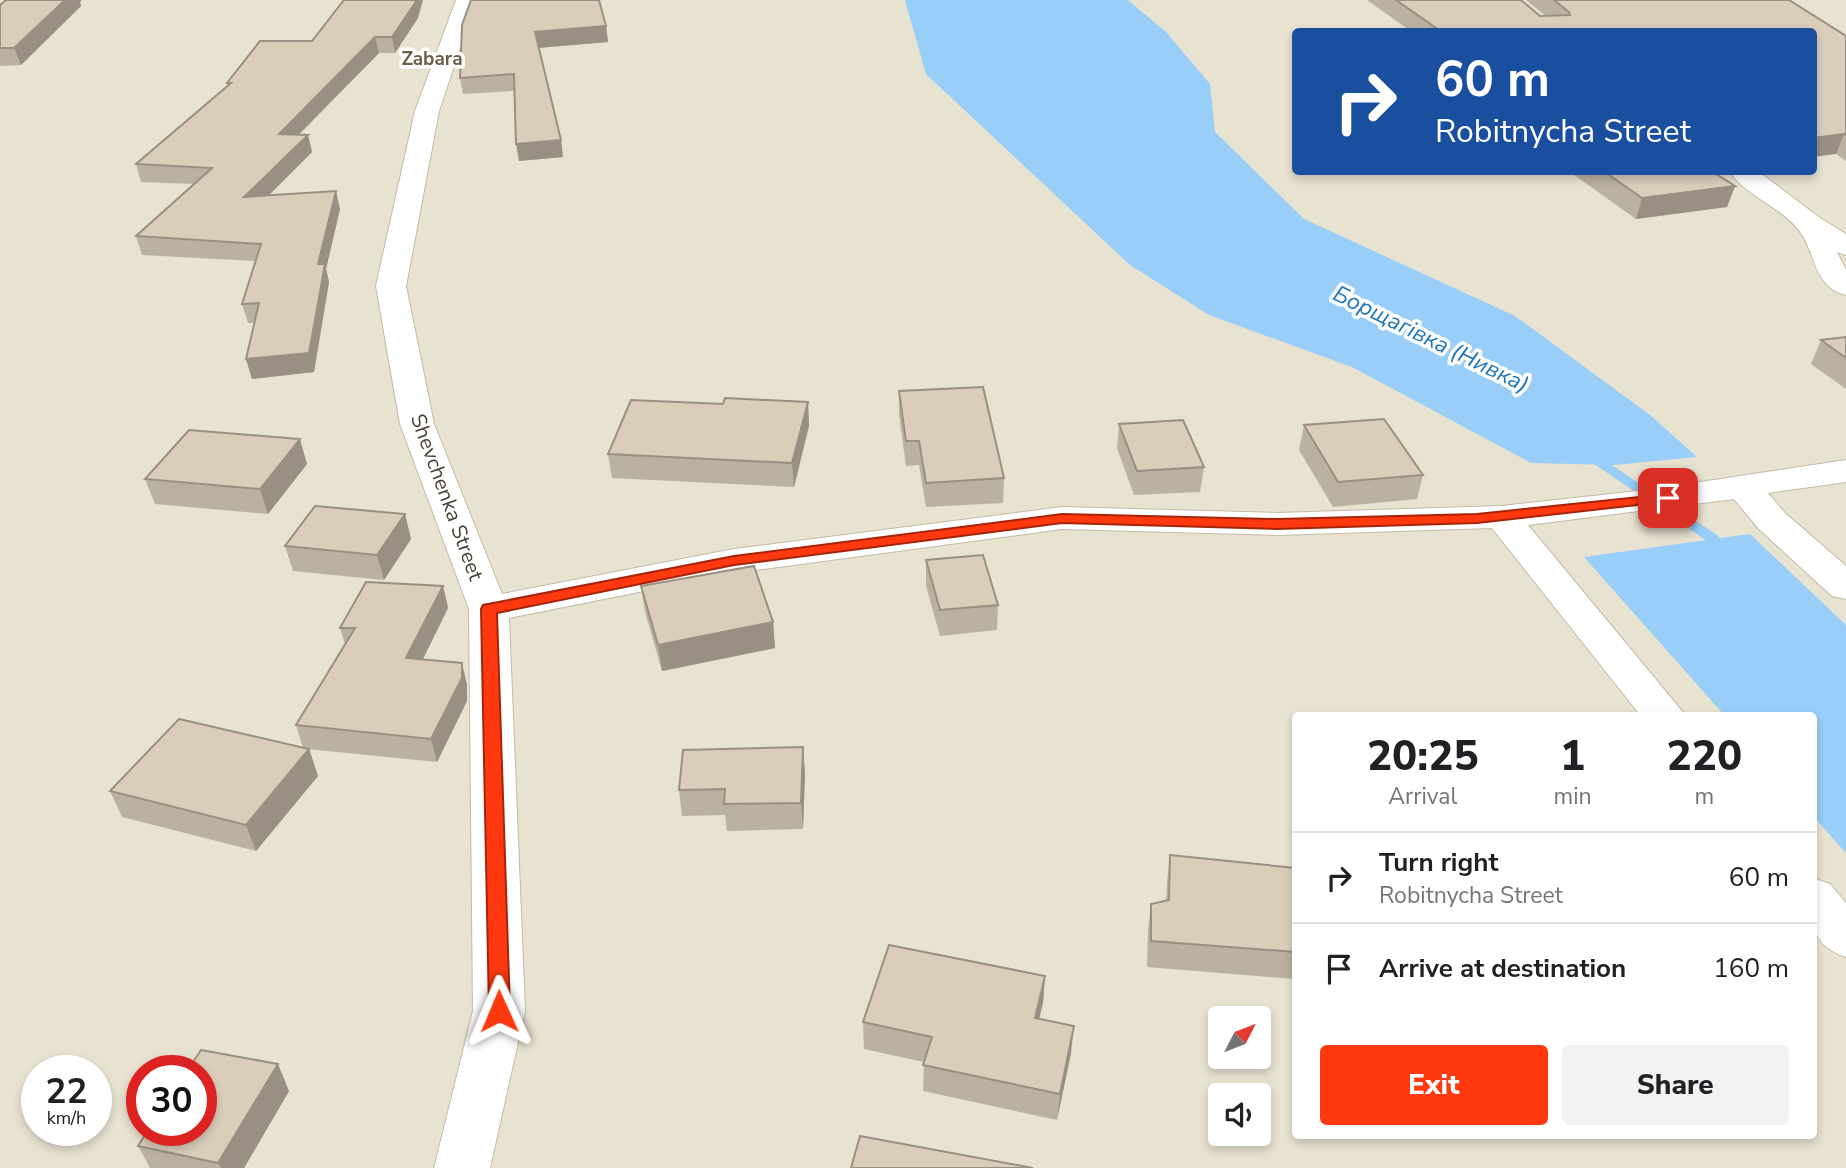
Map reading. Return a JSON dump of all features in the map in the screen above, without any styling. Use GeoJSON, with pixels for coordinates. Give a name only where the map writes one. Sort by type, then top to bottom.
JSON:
{"type":"FeatureCollection","features":[{"type":"Feature","properties":{"kind":"street","name":"Shevchenka Street"},"geometry":{"type":"LineString","coordinates":[[462,1168],[499,1011],[489,609],[417,424],[391,286],[427,111],[466,0]]}},
{"type":"Feature","properties":{"kind":"street"},"geometry":{"type":"LineString","coordinates":[[1747,175],[1810,224],[1846,246]]}},
{"type":"Feature","properties":{"kind":"street"},"geometry":{"type":"LineString","coordinates":[[1810,224],[1835,278],[1846,286]]}},
{"type":"Feature","properties":{"kind":"street"},"geometry":{"type":"LineString","coordinates":[[489,609],[734,561],[1062,518],[1277,524],[1503,517],[1658,500],[1846,471]]}},
{"type":"Feature","properties":{"kind":"street"},"geometry":{"type":"LineString","coordinates":[[1742,486],[1772,521],[1846,587]]}},
{"type":"Feature","properties":{"kind":"street"},"geometry":{"type":"LineString","coordinates":[[1503,517],[1662,712]]}},
{"type":"Feature","properties":{"kind":"street"},"geometry":{"type":"LineString","coordinates":[[1817,902],[1846,937]]}},
{"type":"Feature","properties":{"kind":"shaded area"},"geometry":{"type":"Polygon","coordinates":[[[0,0],[1846,0],[1846,1168],[0,1168],[0,0]]]}},
{"type":"Feature","properties":{"kind":"water"},"geometry":{"type":"Polygon","coordinates":[[[905,0],[1128,0],[1166,32],[1210,84],[1215,132],[1304,219],[1515,316],[1650,415],[1697,457],[1614,465],[1531,463],[1352,367],[1209,315],[1130,265],[926,74],[905,0]]]}},
{"type":"Feature","properties":{"kind":"water"},"geometry":{"type":"Polygon","coordinates":[[[1750,534],[1846,625],[1846,853],[1817,820],[1817,712],[1721,712],[1584,557],[1750,534]]]}},
{"type":"Feature","properties":{"kind":"building"},"geometry":{"type":"Polygon","coordinates":[[[6,0],[65,0],[14,48],[0,48],[0,5],[6,0]]]}},
{"type":"Feature","properties":{"kind":"building"},"geometry":{"type":"Polygon","coordinates":[[[344,0],[416,0],[392,37],[375,37],[279,134],[308,135],[244,197],[336,191],[318,264],[325,264],[309,353],[246,359],[259,303],[242,304],[261,244],[136,236],[212,168],[136,164],[231,83],[227,83],[260,41],[312,41],[344,0]]]}},
{"type":"Feature","properties":{"kind":"building"},"geometry":{"type":"Polygon","coordinates":[[[471,0],[599,0],[606,26],[535,32],[561,140],[516,144],[514,74],[460,78],[462,25],[471,0]]]}},
{"type":"Feature","properties":{"kind":"building"},"geometry":{"type":"Polygon","coordinates":[[[1396,0],[1521,0],[1540,16],[1570,15],[1554,0],[1789,0],[1846,36],[1846,135],[1817,137],[1817,28],[1436,28],[1396,0]]]}},
{"type":"Feature","properties":{"kind":"building"},"geometry":{"type":"Polygon","coordinates":[[[1609,175],[1718,175],[1735,186],[1642,198],[1609,175]]]}},
{"type":"Feature","properties":{"kind":"building"},"geometry":{"type":"Polygon","coordinates":[[[1846,337],[1846,358],[1821,340],[1846,337]]]}},
{"type":"Feature","properties":{"kind":"building"},"geometry":{"type":"Polygon","coordinates":[[[983,387],[1004,478],[926,483],[919,441],[906,441],[899,391],[983,387]]]}},
{"type":"Feature","properties":{"kind":"building"},"geometry":{"type":"Polygon","coordinates":[[[725,398],[808,402],[792,463],[608,454],[631,400],[723,404],[725,398]]]}},
{"type":"Feature","properties":{"kind":"building"},"geometry":{"type":"Polygon","coordinates":[[[1384,419],[1423,475],[1338,482],[1304,425],[1384,419]]]}},
{"type":"Feature","properties":{"kind":"building"},"geometry":{"type":"Polygon","coordinates":[[[1183,420],[1204,467],[1137,471],[1119,424],[1183,420]]]}},
{"type":"Feature","properties":{"kind":"building"},"geometry":{"type":"Polygon","coordinates":[[[189,430],[300,439],[260,489],[145,479],[189,430]]]}},
{"type":"Feature","properties":{"kind":"building"},"geometry":{"type":"Polygon","coordinates":[[[315,506],[405,514],[377,555],[285,546],[315,506]]]}},
{"type":"Feature","properties":{"kind":"building"},"geometry":{"type":"Polygon","coordinates":[[[983,555],[998,605],[940,610],[926,560],[983,555]]]}},
{"type":"Feature","properties":{"kind":"building"},"geometry":{"type":"Polygon","coordinates":[[[754,566],[773,622],[658,645],[641,586],[754,566]]]}},
{"type":"Feature","properties":{"kind":"building"},"geometry":{"type":"Polygon","coordinates":[[[366,582],[443,586],[406,658],[462,663],[462,678],[431,739],[296,725],[355,628],[340,628],[366,582]]]}},
{"type":"Feature","properties":{"kind":"building"},"geometry":{"type":"Polygon","coordinates":[[[179,719],[309,749],[246,825],[110,791],[179,719]]]}},
{"type":"Feature","properties":{"kind":"building"},"geometry":{"type":"Polygon","coordinates":[[[803,747],[801,803],[724,804],[725,789],[679,790],[683,750],[803,747]]]}},
{"type":"Feature","properties":{"kind":"building"},"geometry":{"type":"Polygon","coordinates":[[[1170,855],[1292,868],[1292,952],[1151,941],[1151,904],[1169,900],[1170,855]]]}},
{"type":"Feature","properties":{"kind":"building"},"geometry":{"type":"Polygon","coordinates":[[[889,945],[1045,976],[1035,1018],[1074,1026],[1060,1094],[923,1065],[932,1037],[863,1022],[889,945]]]}},
{"type":"Feature","properties":{"kind":"building"},"geometry":{"type":"Polygon","coordinates":[[[201,1050],[278,1064],[218,1163],[138,1146],[217,1146],[217,1055],[198,1055],[201,1050]]]}},
{"type":"Feature","properties":{"kind":"building"},"geometry":{"type":"Polygon","coordinates":[[[860,1136],[1033,1168],[851,1168],[860,1136]]]}},
{"type":"Feature","properties":{"kind":"waterway","name":"Борщагівка (Нивка)"},"geometry":{"type":"LineString","coordinates":[[1589,454],[1712,538],[1726,553]]}},
{"type":"Feature","properties":{"kind":"district","name":"Zabara"},"geometry":{"type":"Point","coordinates":[432,59]}},
{"type":"Feature","properties":{"kind":"route"},"geometry":{"type":"LineString","coordinates":[[499,1011],[489,609],[734,561],[1062,518],[1277,524],[1477,518],[1668,498]]}}]}
